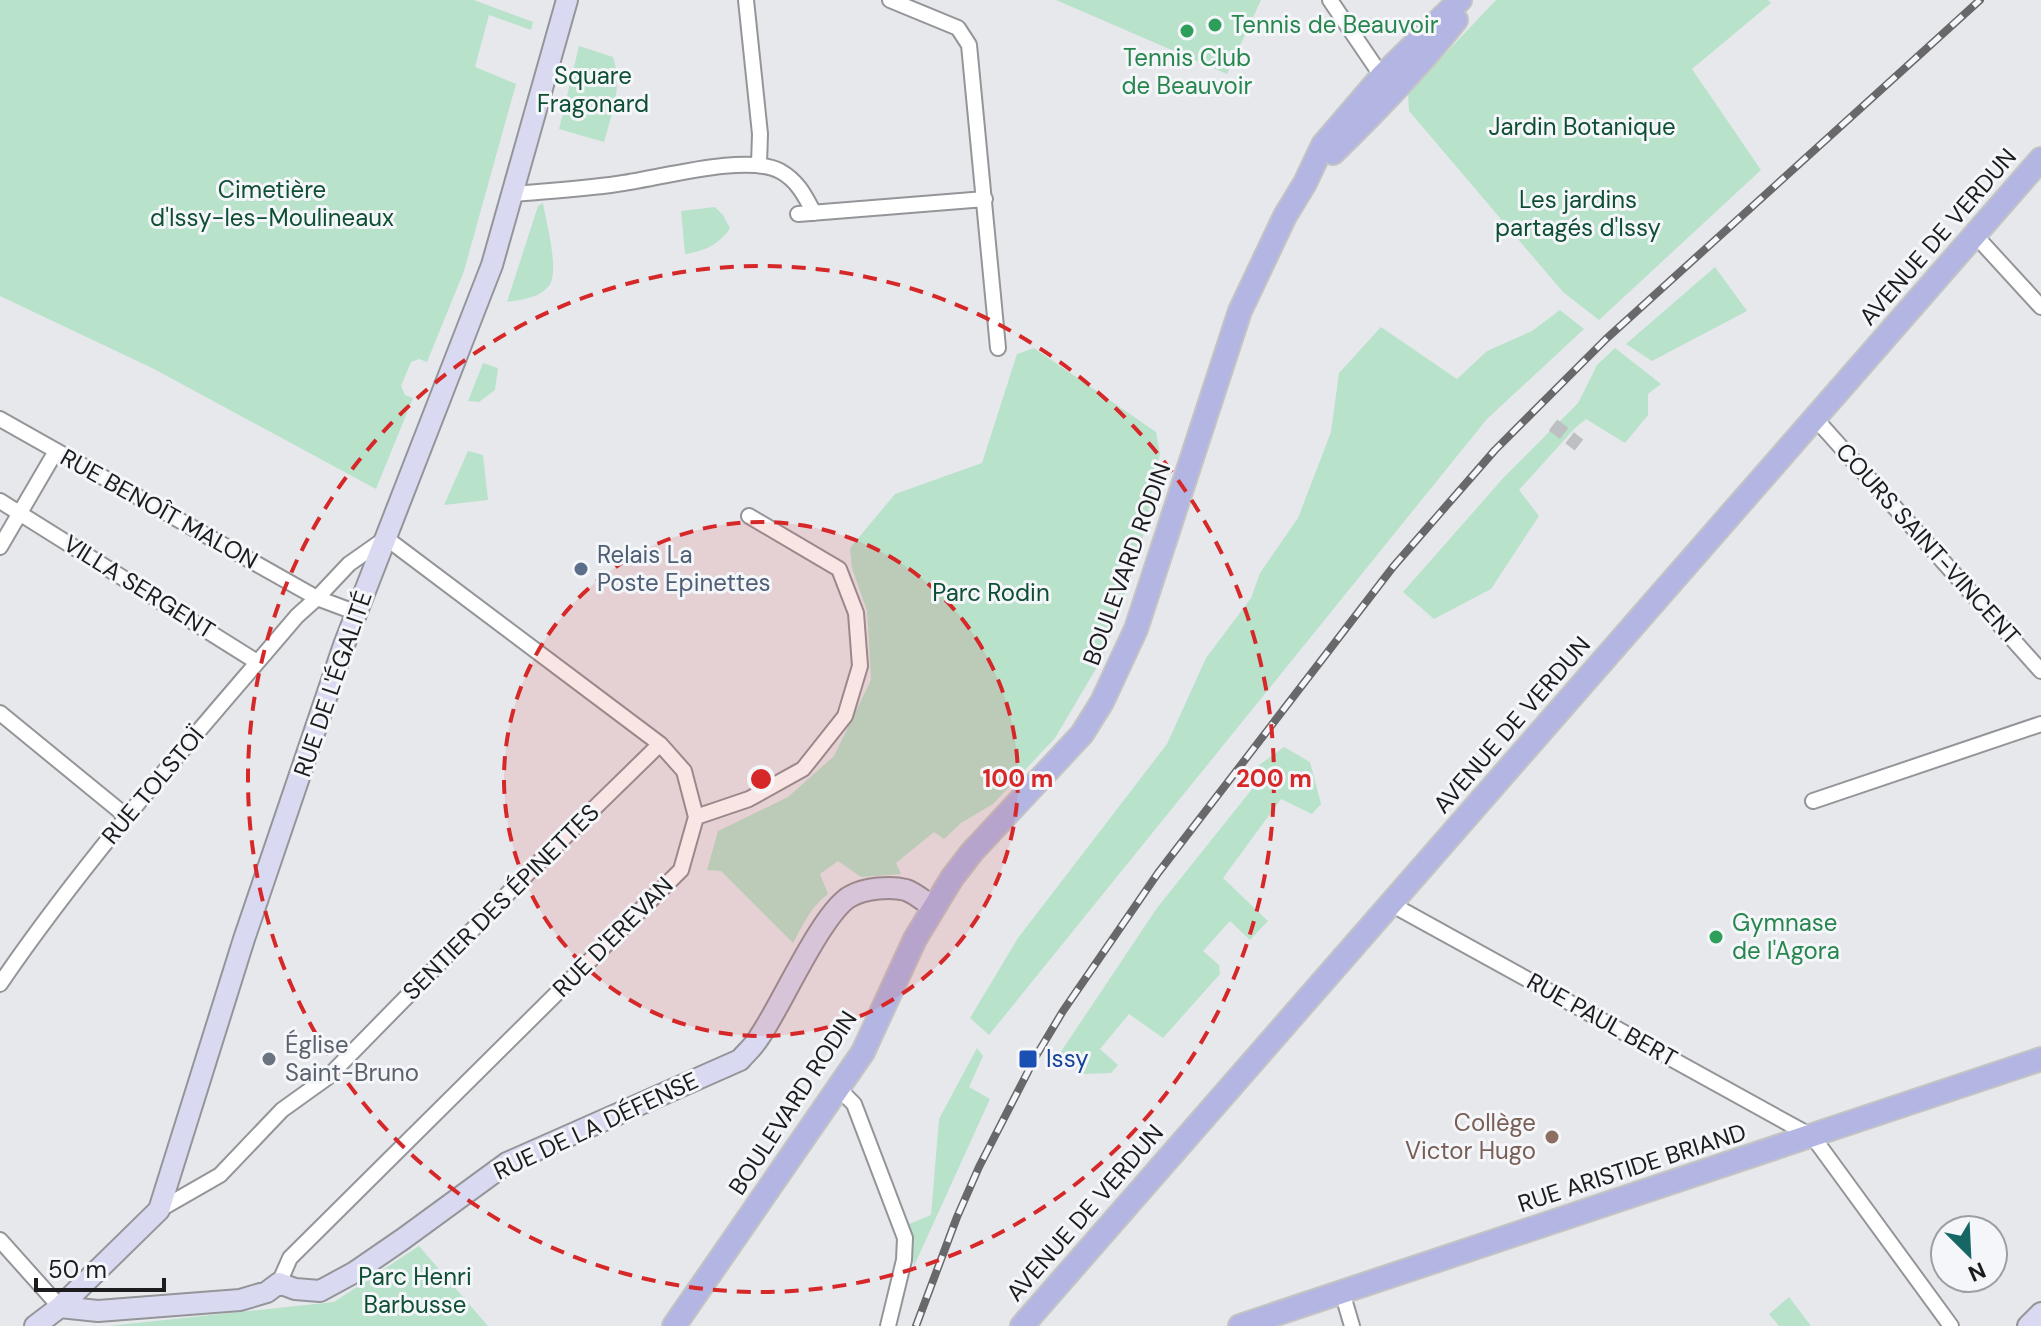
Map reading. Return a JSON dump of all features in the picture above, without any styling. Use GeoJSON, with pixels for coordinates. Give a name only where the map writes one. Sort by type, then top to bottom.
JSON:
{"type":"FeatureCollection","features":[{"type":"Feature","properties":{"kind":"main road","name":"RUE DE L'ÉGALITÉ"},"geometry":{"type":"LineString","coordinates":[[35,1326],[60,1307],[159,1210],[244,939],[357,613],[492,265],[567,0]]}},
{"type":"Feature","properties":{"kind":"main road","name":"BOULEVARD RODIN"},"geometry":{"type":"LineString","coordinates":[[674,1326],[839,1089],[875,1030],[898,973],[933,907],[972,852],[1082,734],[1107,692],[1136,629],[1240,311],[1285,216],[1323,145],[1387,84],[1460,0]]}},
{"type":"Feature","properties":{"kind":"main road","name":"BOULEVARD RODIN"},"geometry":{"type":"LineString","coordinates":[[1387,84],[1431,52],[1474,0]]}},
{"type":"Feature","properties":{"kind":"main road","name":"AVENUE DE VERDUN"},"geometry":{"type":"LineString","coordinates":[[1022,1326],[2041,159]]}},
{"type":"Feature","properties":{"kind":"main road","name":"RUE DE LA DÉFENSE"},"geometry":{"type":"LineString","coordinates":[[279,1283],[295,1289],[320,1291],[391,1247],[507,1163],[740,1060],[759,1038],[808,952],[840,903],[849,896],[882,889],[906,890],[933,907]]}},
{"type":"Feature","properties":{"kind":"main road","name":"RUE ARISTIDE BRIAND"},"geometry":{"type":"LineString","coordinates":[[1240,1326],[2041,1059]]}},
{"type":"Feature","properties":{"kind":"main road"},"geometry":{"type":"LineString","coordinates":[[60,1307],[109,1311],[240,1300],[267,1292],[279,1283]]}},
{"type":"Feature","properties":{"kind":"main road"},"geometry":{"type":"LineString","coordinates":[[2028,1326],[2041,1313]]}},
{"type":"Feature","properties":{"kind":"street"},"geometry":{"type":"LineString","coordinates":[[746,0],[760,134],[759,164]]}},
{"type":"Feature","properties":{"kind":"street"},"geometry":{"type":"LineString","coordinates":[[890,0],[958,28],[969,45],[998,348]]}},
{"type":"Feature","properties":{"kind":"street"},"geometry":{"type":"LineString","coordinates":[[1330,0],[1387,84]]}},
{"type":"Feature","properties":{"kind":"street"},"geometry":{"type":"LineString","coordinates":[[514,194],[618,184],[679,172],[759,164],[779,170],[794,180],[814,213]]}},
{"type":"Feature","properties":{"kind":"street"},"geometry":{"type":"LineString","coordinates":[[798,214],[985,199]]}},
{"type":"Feature","properties":{"kind":"street"},"geometry":{"type":"LineString","coordinates":[[1974,234],[2041,307]]}},
{"type":"Feature","properties":{"kind":"street","name":"COURS SAINT-VINCENT"},"geometry":{"type":"LineString","coordinates":[[1814,417],[2041,671]]}},
{"type":"Feature","properties":{"kind":"street","name":"RUE BENOÎT MALON"},"geometry":{"type":"LineString","coordinates":[[0,419],[317,598],[357,613]]}},
{"type":"Feature","properties":{"kind":"street"},"geometry":{"type":"LineString","coordinates":[[0,547],[56,451]]}},
{"type":"Feature","properties":{"kind":"street","name":"VILLA SERGENT"},"geometry":{"type":"LineString","coordinates":[[0,501],[257,662]]}},
{"type":"Feature","properties":{"kind":"street"},"geometry":{"type":"LineString","coordinates":[[386,538],[660,744],[684,771],[696,817],[749,799],[803,769],[845,716],[860,666],[856,613],[839,569],[749,516]]}},
{"type":"Feature","properties":{"kind":"street","name":"RUE TOLSTOÏ"},"geometry":{"type":"LineString","coordinates":[[0,984],[45,918],[126,816],[257,662],[349,564],[386,538]]}},
{"type":"Feature","properties":{"kind":"street"},"geometry":{"type":"LineString","coordinates":[[0,713],[126,816]]}},
{"type":"Feature","properties":{"kind":"street"},"geometry":{"type":"LineString","coordinates":[[1813,801],[2041,724]]}},
{"type":"Feature","properties":{"kind":"street","name":"SENTIER DES ÉPINETTES"},"geometry":{"type":"LineString","coordinates":[[159,1210],[220,1175],[282,1110],[328,1077],[660,744]]}},
{"type":"Feature","properties":{"kind":"street","name":"RUE D'EREVAN"},"geometry":{"type":"LineString","coordinates":[[279,1283],[290,1258],[681,870],[696,817]]}},
{"type":"Feature","properties":{"kind":"street","name":"RUE PAUL BERT"},"geometry":{"type":"LineString","coordinates":[[1391,904],[1813,1137]]}},
{"type":"Feature","properties":{"kind":"street"},"geometry":{"type":"LineString","coordinates":[[839,1089],[854,1104],[905,1238],[904,1260],[888,1326]]}},
{"type":"Feature","properties":{"kind":"street"},"geometry":{"type":"LineString","coordinates":[[1813,1137],[1951,1326]]}},
{"type":"Feature","properties":{"kind":"street"},"geometry":{"type":"LineString","coordinates":[[0,1240],[60,1307]]}},
{"type":"Feature","properties":{"kind":"street"},"geometry":{"type":"LineString","coordinates":[[1342,1292],[1352,1326]]}},
{"type":"Feature","properties":{"kind":"green space","name":"Cimetière d'Issy-les-Moulineaux"},"geometry":{"type":"Polygon","coordinates":[[[0,0],[474,0],[533,22],[531,30],[489,15],[475,67],[516,84],[464,271],[427,362],[419,359],[411,362],[401,386],[405,395],[413,398],[376,489],[154,369],[0,296],[0,0]]]}},
{"type":"Feature","properties":{"kind":"green space","name":"Tennis Club de Beauvoir"},"geometry":{"type":"Polygon","coordinates":[[[1056,0],[1261,0],[1227,74],[1056,0]]]}},
{"type":"Feature","properties":{"kind":"green space","name":"Jardin Botanique"},"geometry":{"type":"Polygon","coordinates":[[[1496,0],[1768,0],[1771,3],[1692,69],[1761,170],[1599,320],[1563,292],[1409,111],[1408,93],[1496,0]]]}},
{"type":"Feature","properties":{"kind":"green space","name":"Square Fragonard"},"geometry":{"type":"Polygon","coordinates":[[[579,46],[613,57],[616,68],[617,89],[604,142],[559,129],[579,46]]]}},
{"type":"Feature","properties":{"kind":"green space"},"geometry":{"type":"Polygon","coordinates":[[[543,203],[553,258],[552,279],[540,293],[507,302],[538,206],[543,203]]]}},
{"type":"Feature","properties":{"kind":"green space"},"geometry":{"type":"Polygon","coordinates":[[[715,207],[730,228],[710,246],[685,254],[681,211],[715,207]]]}},
{"type":"Feature","properties":{"kind":"green space"},"geometry":{"type":"Polygon","coordinates":[[[1715,267],[1747,311],[1652,361],[1626,344],[1715,267]]]}},
{"type":"Feature","properties":{"kind":"green space"},"geometry":{"type":"Polygon","coordinates":[[[1560,310],[1584,329],[1487,419],[989,1035],[970,1018],[1018,938],[1167,744],[1206,658],[1251,598],[1260,573],[1298,518],[1331,432],[1339,373],[1381,327],[1457,379],[1487,351],[1532,331],[1560,310]]]}},
{"type":"Feature","properties":{"kind":"green space","name":"Parc Rodin"},"geometry":{"type":"Polygon","coordinates":[[[1034,348],[1156,432],[1160,454],[1141,546],[1103,657],[1055,738],[993,804],[961,823],[944,839],[934,832],[896,863],[901,874],[861,877],[838,861],[820,874],[828,894],[812,910],[793,943],[721,871],[707,870],[718,831],[788,797],[834,756],[871,680],[867,611],[852,568],[850,548],[895,494],[982,463],[1017,354],[1034,348]]]}},
{"type":"Feature","properties":{"kind":"green space"},"geometry":{"type":"Polygon","coordinates":[[[1615,348],[1661,384],[1648,394],[1648,415],[1625,443],[1586,419],[1575,428],[1519,490],[1539,516],[1491,589],[1434,619],[1403,592],[1505,476],[1578,403],[1597,365],[1615,348]]]}},
{"type":"Feature","properties":{"kind":"green space"},"geometry":{"type":"Polygon","coordinates":[[[483,363],[498,368],[495,390],[479,402],[468,401],[483,363]]]}},
{"type":"Feature","properties":{"kind":"green space"},"geometry":{"type":"Polygon","coordinates":[[[468,451],[483,455],[488,500],[444,505],[468,451]]]}},
{"type":"Feature","properties":{"kind":"green space"},"geometry":{"type":"Polygon","coordinates":[[[1284,747],[1310,762],[1321,804],[1312,814],[1281,799],[1223,878],[1268,921],[1250,940],[1230,921],[1203,951],[1219,965],[1220,974],[1163,1038],[1129,1014],[1100,1049],[1118,1065],[1111,1073],[1083,1074],[1058,1056],[1157,908],[1260,779],[1255,768],[1284,747]]]}},
{"type":"Feature","properties":{"kind":"green space"},"geometry":{"type":"Polygon","coordinates":[[[977,1048],[983,1056],[969,1087],[990,1099],[914,1266],[909,1224],[931,1215],[939,1119],[977,1048]]]}},
{"type":"Feature","properties":{"kind":"green space","name":"Parc Henri Barbusse"},"geometry":{"type":"Polygon","coordinates":[[[419,1246],[488,1326],[108,1326],[334,1302],[419,1246]]]}},
{"type":"Feature","properties":{"kind":"green space"},"geometry":{"type":"Polygon","coordinates":[[[1789,1297],[1811,1326],[1779,1326],[1769,1314],[1789,1297]]]}},
{"type":"Feature","properties":{"kind":"tunnel"},"geometry":{"type":"LineString","coordinates":[[1553,425],[1579,445]]}},
{"type":"Feature","properties":{"kind":"railway"},"geometry":{"type":"LineString","coordinates":[[916,1326],[979,1167],[1036,1056],[1063,1011],[1158,873],[1393,567],[1495,450],[1606,339],[1980,0]]}},
{"type":"Feature","properties":{"kind":"place","name":"Tennis de Beauvoir"},"geometry":{"type":"Point","coordinates":[1215,25]}},
{"type":"Feature","properties":{"kind":"place","name":"Tennis Club de Beauvoir"},"geometry":{"type":"Point","coordinates":[1187,31]}},
{"type":"Feature","properties":{"kind":"place","name":"Relais La Poste Epinettes"},"geometry":{"type":"Point","coordinates":[581,569]}},
{"type":"Feature","properties":{"kind":"place","name":"Gymnase de l'Agora"},"geometry":{"type":"Point","coordinates":[1716,937]}},
{"type":"Feature","properties":{"kind":"place","name":"Église Saint-Bruno"},"geometry":{"type":"Point","coordinates":[269,1059]}},
{"type":"Feature","properties":{"kind":"place","name":"Issy"},"geometry":{"type":"Point","coordinates":[1028,1059]}},
{"type":"Feature","properties":{"kind":"place","name":"Collège Victor Hugo"},"geometry":{"type":"Point","coordinates":[1552,1137]}},
{"type":"Feature","properties":{"kind":"park label","name":"Les jardins partagés d'Issy"},"geometry":{"type":"Point","coordinates":[1578,214]}}]}
